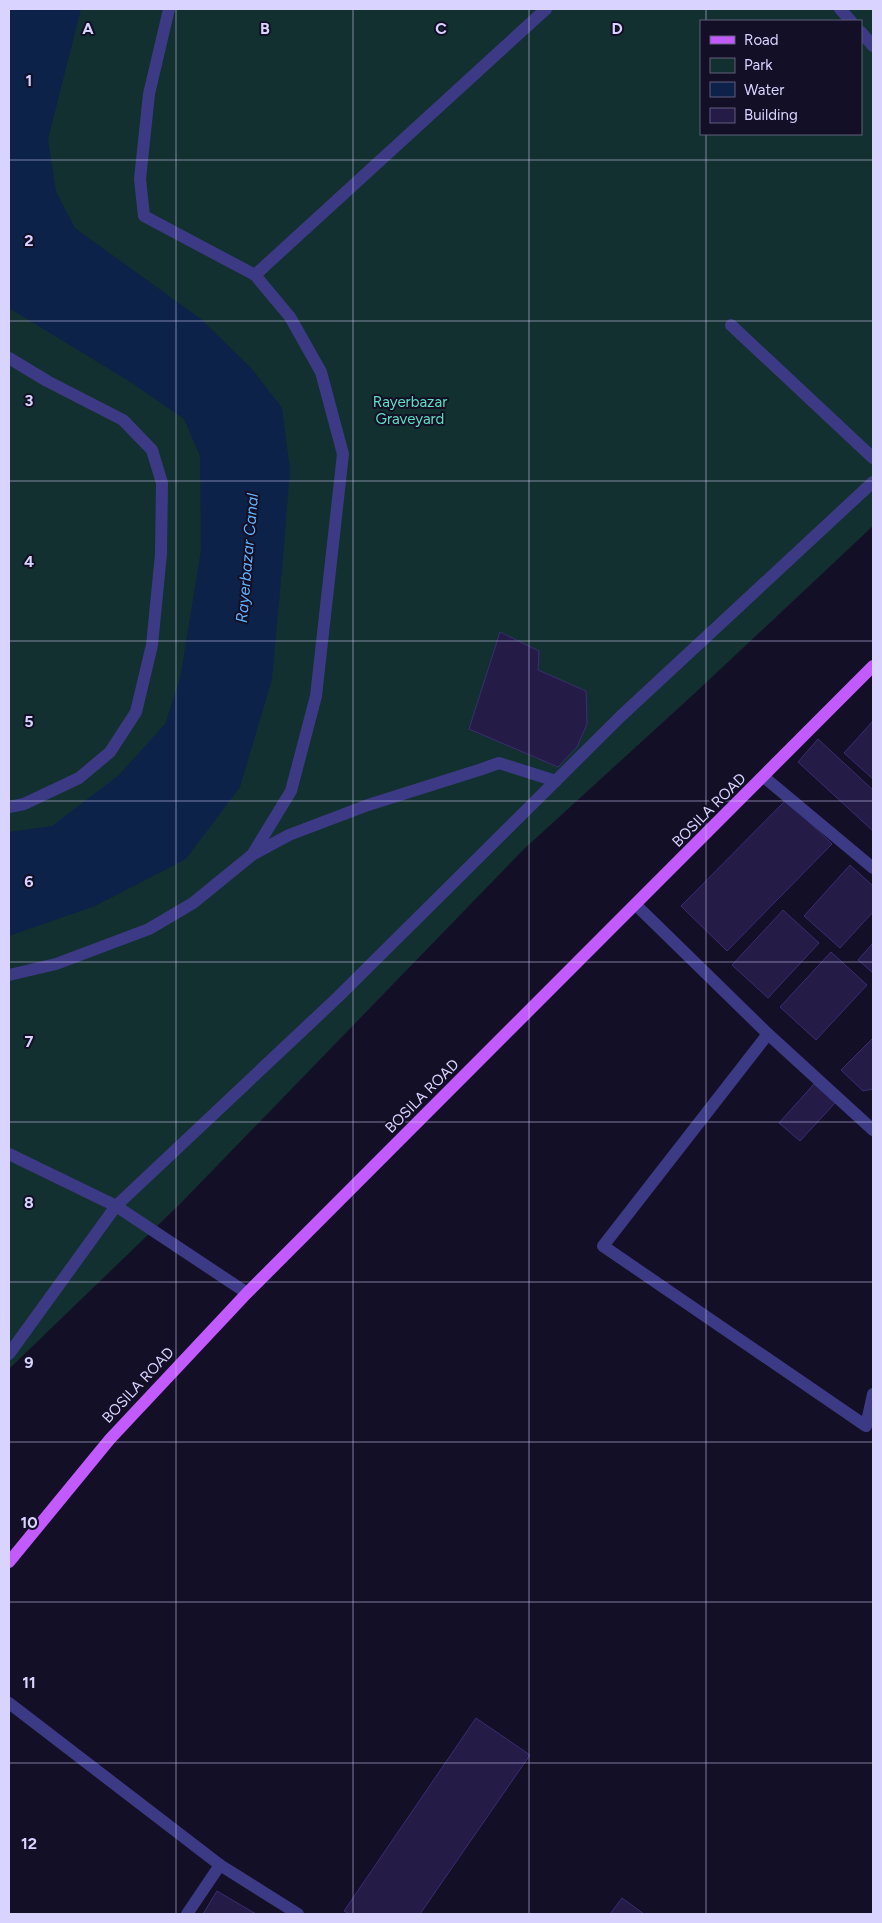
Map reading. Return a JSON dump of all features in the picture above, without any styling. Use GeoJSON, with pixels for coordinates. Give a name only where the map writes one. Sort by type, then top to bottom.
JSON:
{"type":"FeatureCollection","features":[{"type":"Feature","properties":{"kind":"main road","name":"BOSILA ROAD"},"geometry":{"type":"LineString","coordinates":[[9,1562],[110,1439],[247,1293],[873,666]]}},
{"type":"Feature","properties":{"kind":"street"},"geometry":{"type":"LineString","coordinates":[[169,9],[149,94],[140,179],[144,216],[255,275],[290,316],[321,372],[343,454],[316,696],[291,792],[252,855]]}},
{"type":"Feature","properties":{"kind":"street"},"geometry":{"type":"LineString","coordinates":[[255,275],[546,9]]}},
{"type":"Feature","properties":{"kind":"street"},"geometry":{"type":"LineString","coordinates":[[840,9],[851,20]]}},
{"type":"Feature","properties":{"kind":"street"},"geometry":{"type":"LineString","coordinates":[[862,33],[873,46]]}},
{"type":"Feature","properties":{"kind":"street"},"geometry":{"type":"LineString","coordinates":[[731,325],[873,458]]}},
{"type":"Feature","properties":{"kind":"street"},"geometry":{"type":"LineString","coordinates":[[9,358],[47,381],[123,420],[152,450],[162,483],[161,554],[152,645],[136,712],[110,752],[79,778],[24,804],[9,807]]}},
{"type":"Feature","properties":{"kind":"street"},"geometry":{"type":"LineString","coordinates":[[9,1354],[116,1206],[338,997],[621,716],[873,482]]}},
{"type":"Feature","properties":{"kind":"street"},"geometry":{"type":"LineString","coordinates":[[9,975],[56,964],[149,930],[193,904],[252,855],[289,835],[368,805],[499,763],[556,781]]}},
{"type":"Feature","properties":{"kind":"street"},"geometry":{"type":"LineString","coordinates":[[764,777],[873,868]]}},
{"type":"Feature","properties":{"kind":"street"},"geometry":{"type":"LineString","coordinates":[[636,905],[768,1034],[873,1130]]}},
{"type":"Feature","properties":{"kind":"street"},"geometry":{"type":"LineString","coordinates":[[768,1034],[603,1246],[866,1426],[873,1394]]}},
{"type":"Feature","properties":{"kind":"street"},"geometry":{"type":"LineString","coordinates":[[9,1154],[116,1206],[247,1293]]}},
{"type":"Feature","properties":{"kind":"street"},"geometry":{"type":"LineString","coordinates":[[9,1704],[220,1865],[298,1914]]}},
{"type":"Feature","properties":{"kind":"street"},"geometry":{"type":"LineString","coordinates":[[187,1914],[220,1865]]}},
{"type":"Feature","properties":{"kind":"green space","name":"Rayerbazar Graveyard"},"geometry":{"type":"Polygon","coordinates":[[[9,9],[873,9],[873,526],[695,693],[523,850],[182,1202],[9,1369],[9,9]]]}},
{"type":"Feature","properties":{"kind":"water","name":"Rayerbazar Canal"},"geometry":{"type":"Polygon","coordinates":[[[9,9],[81,9],[48,139],[56,192],[75,228],[202,320],[251,368],[282,408],[290,470],[272,679],[240,787],[186,859],[95,906],[9,936],[9,832],[52,826],[119,775],[165,724],[180,679],[201,550],[200,456],[184,419],[132,383],[9,308],[9,9]]]}},
{"type":"Feature","properties":{"kind":"building"},"geometry":{"type":"Polygon","coordinates":[[[500,632],[539,651],[538,670],[586,691],[587,724],[577,747],[558,767],[469,729],[500,632]]]}},
{"type":"Feature","properties":{"kind":"building"},"geometry":{"type":"Polygon","coordinates":[[[873,721],[873,779],[844,753],[873,721]]]}},
{"type":"Feature","properties":{"kind":"building"},"geometry":{"type":"Polygon","coordinates":[[[818,739],[873,790],[873,831],[798,762],[818,739]]]}},
{"type":"Feature","properties":{"kind":"building"},"geometry":{"type":"Polygon","coordinates":[[[786,800],[832,844],[727,951],[681,906],[786,800]]]}},
{"type":"Feature","properties":{"kind":"building"},"geometry":{"type":"Polygon","coordinates":[[[850,865],[873,886],[873,912],[840,948],[804,916],[850,865]]]}},
{"type":"Feature","properties":{"kind":"building"},"geometry":{"type":"Polygon","coordinates":[[[783,910],[819,943],[768,998],[732,965],[783,910]]]}},
{"type":"Feature","properties":{"kind":"building"},"geometry":{"type":"Polygon","coordinates":[[[873,943],[873,973],[858,960],[873,943]]]}},
{"type":"Feature","properties":{"kind":"building"},"geometry":{"type":"Polygon","coordinates":[[[831,952],[867,985],[816,1040],[780,1007],[831,952]]]}},
{"type":"Feature","properties":{"kind":"building"},"geometry":{"type":"Polygon","coordinates":[[[873,1038],[873,1089],[863,1091],[841,1070],[873,1038]]]}},
{"type":"Feature","properties":{"kind":"building"},"geometry":{"type":"Polygon","coordinates":[[[814,1084],[835,1103],[800,1141],[779,1123],[814,1084]]]}},
{"type":"Feature","properties":{"kind":"building"},"geometry":{"type":"Polygon","coordinates":[[[476,1718],[530,1755],[420,1914],[350,1914],[344,1911],[476,1718]]]}},
{"type":"Feature","properties":{"kind":"building"},"geometry":{"type":"Polygon","coordinates":[[[217,1891],[256,1914],[203,1914],[217,1891]]]}},
{"type":"Feature","properties":{"kind":"building"},"geometry":{"type":"Polygon","coordinates":[[[622,1898],[644,1914],[610,1914],[622,1898]]]}}]}
